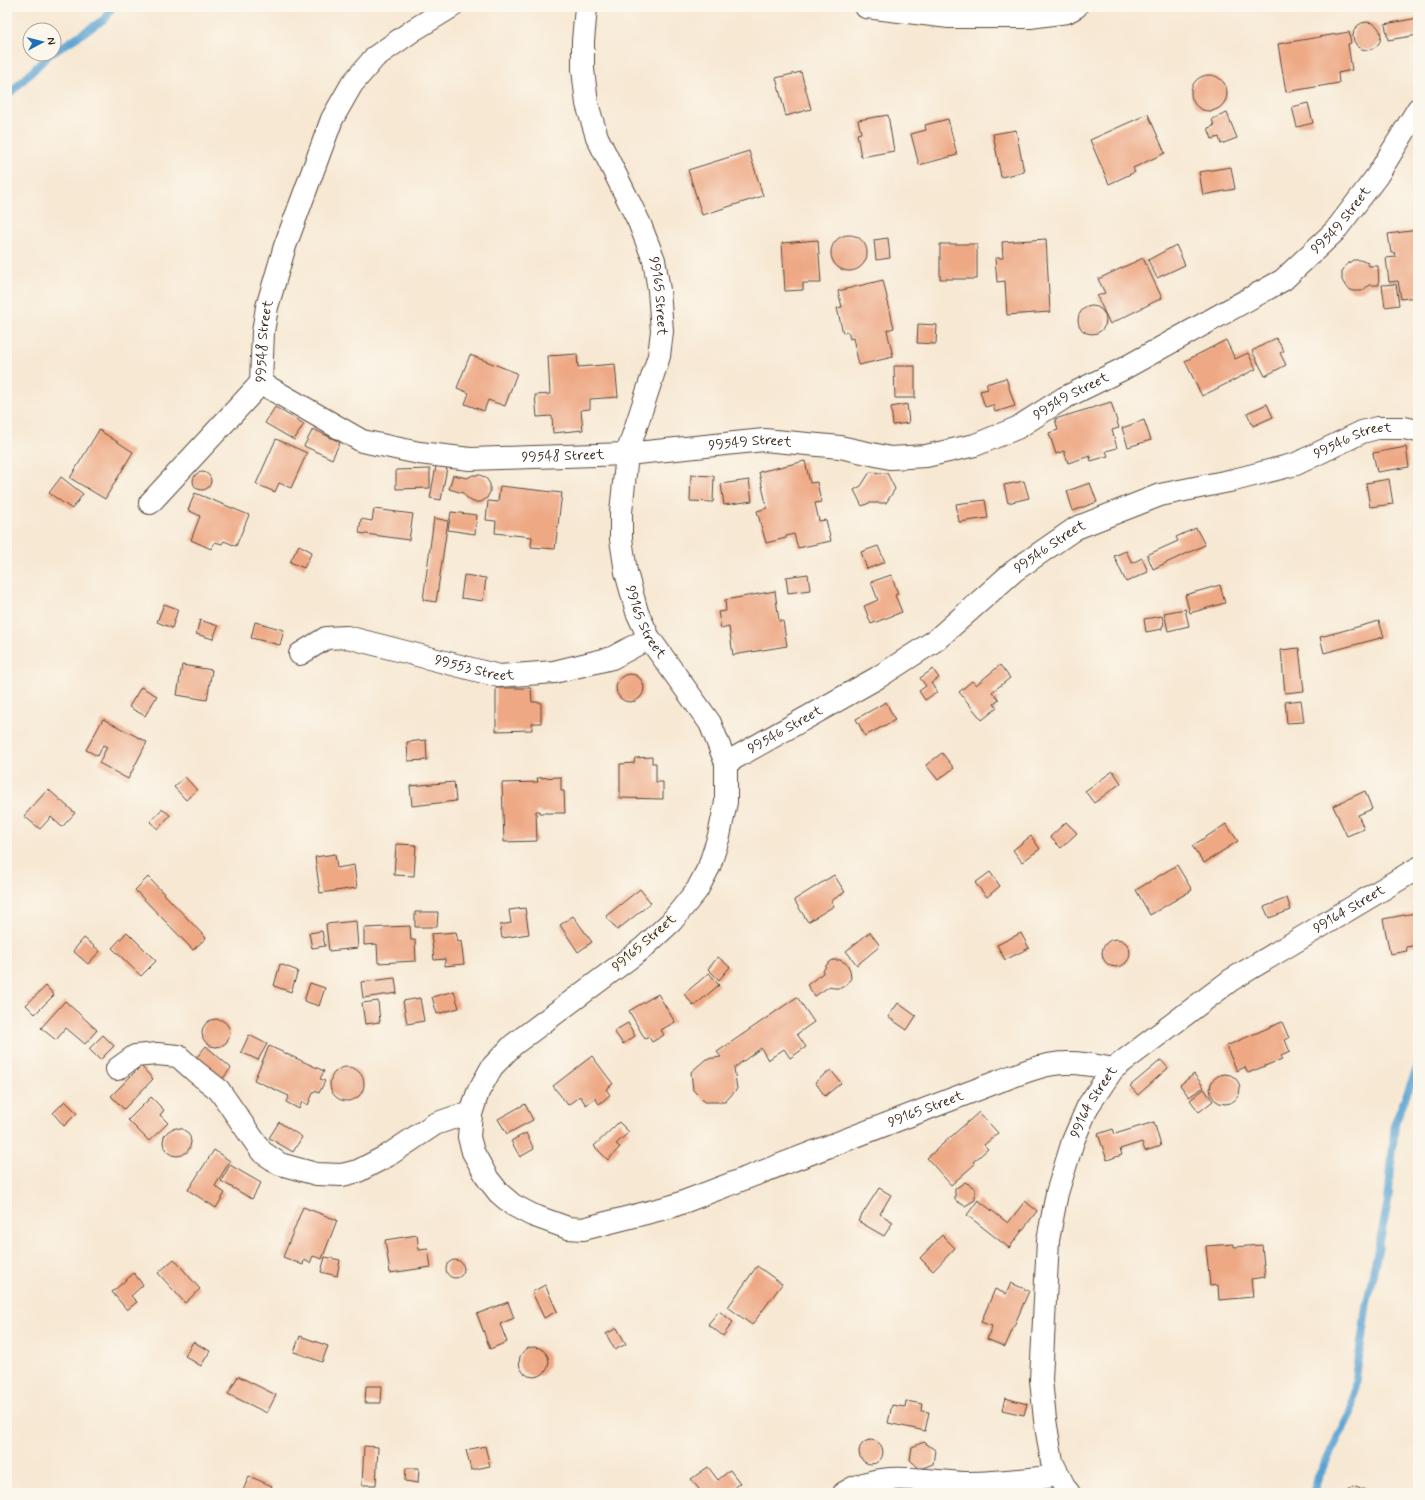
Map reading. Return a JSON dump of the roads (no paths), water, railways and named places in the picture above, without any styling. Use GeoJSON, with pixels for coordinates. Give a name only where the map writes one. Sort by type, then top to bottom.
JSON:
{"type":"FeatureCollection","features":[{"type":"Feature","properties":{"kind":"street","name":"99548 Street"},"geometry":{"type":"LineString","coordinates":[[451,7],[375,58],[352,84],[332,119],[285,246],[267,307],[263,332],[261,383],[362,441],[419,453],[470,459],[628,454]]}},
{"type":"Feature","properties":{"kind":"street","name":"99165 Street"},"geometry":{"type":"LineString","coordinates":[[586,7],[583,41],[583,69],[587,104],[597,137],[639,222],[654,260],[659,290],[662,331],[659,356],[628,454],[621,512],[621,539],[626,572],[637,612],[649,638],[710,723],[726,763],[726,802],[719,836],[709,867],[697,890],[671,922],[643,948],[513,1045],[492,1067],[478,1092],[471,1114],[469,1137],[473,1152],[488,1179],[499,1193],[513,1205],[532,1215],[568,1228],[582,1229],[673,1206],[1002,1080],[1045,1066],[1066,1063],[1088,1064],[1113,1069]]}},
{"type":"Feature","properties":{"kind":"street"},"geometry":{"type":"LineString","coordinates":[[866,7],[949,17],[1030,17],[1067,12],[1076,7]]}},
{"type":"Feature","properties":{"kind":"street","name":"99549 Street"},"geometry":{"type":"LineString","coordinates":[[628,454],[764,440],[840,447],[890,458],[926,456],[975,446],[1017,428],[1064,398],[1121,370],[1283,280],[1335,230],[1377,176],[1418,110]]}},
{"type":"Feature","properties":{"kind":"street"},"geometry":{"type":"LineString","coordinates":[[150,503],[261,383]]}},
{"type":"Feature","properties":{"kind":"street","name":"99546 Street"},"geometry":{"type":"LineString","coordinates":[[726,763],[877,678],[936,640],[1014,571],[1076,528],[1160,495],[1234,480],[1296,464],[1362,432],[1377,428],[1404,428],[1418,431]]}},
{"type":"Feature","properties":{"kind":"street","name":"99553 Street"},"geometry":{"type":"LineString","coordinates":[[300,654],[326,638],[347,637],[499,676],[554,672],[612,658],[649,638]]}},
{"type":"Feature","properties":{"kind":"street","name":"99164 Street"},"geometry":{"type":"LineString","coordinates":[[1069,1493],[1065,1488],[1049,1477],[1041,1380],[1048,1240],[1057,1193],[1073,1141],[1088,1106],[1113,1069],[1231,980],[1418,868]]}},
{"type":"Feature","properties":{"kind":"street"},"geometry":{"type":"LineString","coordinates":[[117,1069],[134,1056],[157,1054],[178,1056],[219,1090],[262,1152],[280,1164],[316,1174],[342,1175],[358,1171],[387,1156],[435,1124],[458,1116],[471,1114]]}},
{"type":"Feature","properties":{"kind":"street"},"geometry":{"type":"LineString","coordinates":[[844,1493],[862,1484],[888,1478],[968,1482],[1012,1481],[1049,1477]]}},
{"type":"Feature","properties":{"kind":"waterway"},"geometry":{"type":"LineString","coordinates":[[62,47],[106,18],[112,7]]}},
{"type":"Feature","properties":{"kind":"waterway"},"geometry":{"type":"LineString","coordinates":[[7,96],[42,62]]}},
{"type":"Feature","properties":{"kind":"waterway"},"geometry":{"type":"LineString","coordinates":[[1314,1493],[1316,1481],[1351,1413],[1367,1302],[1388,1202],[1395,1123],[1418,1066]]}}]}
